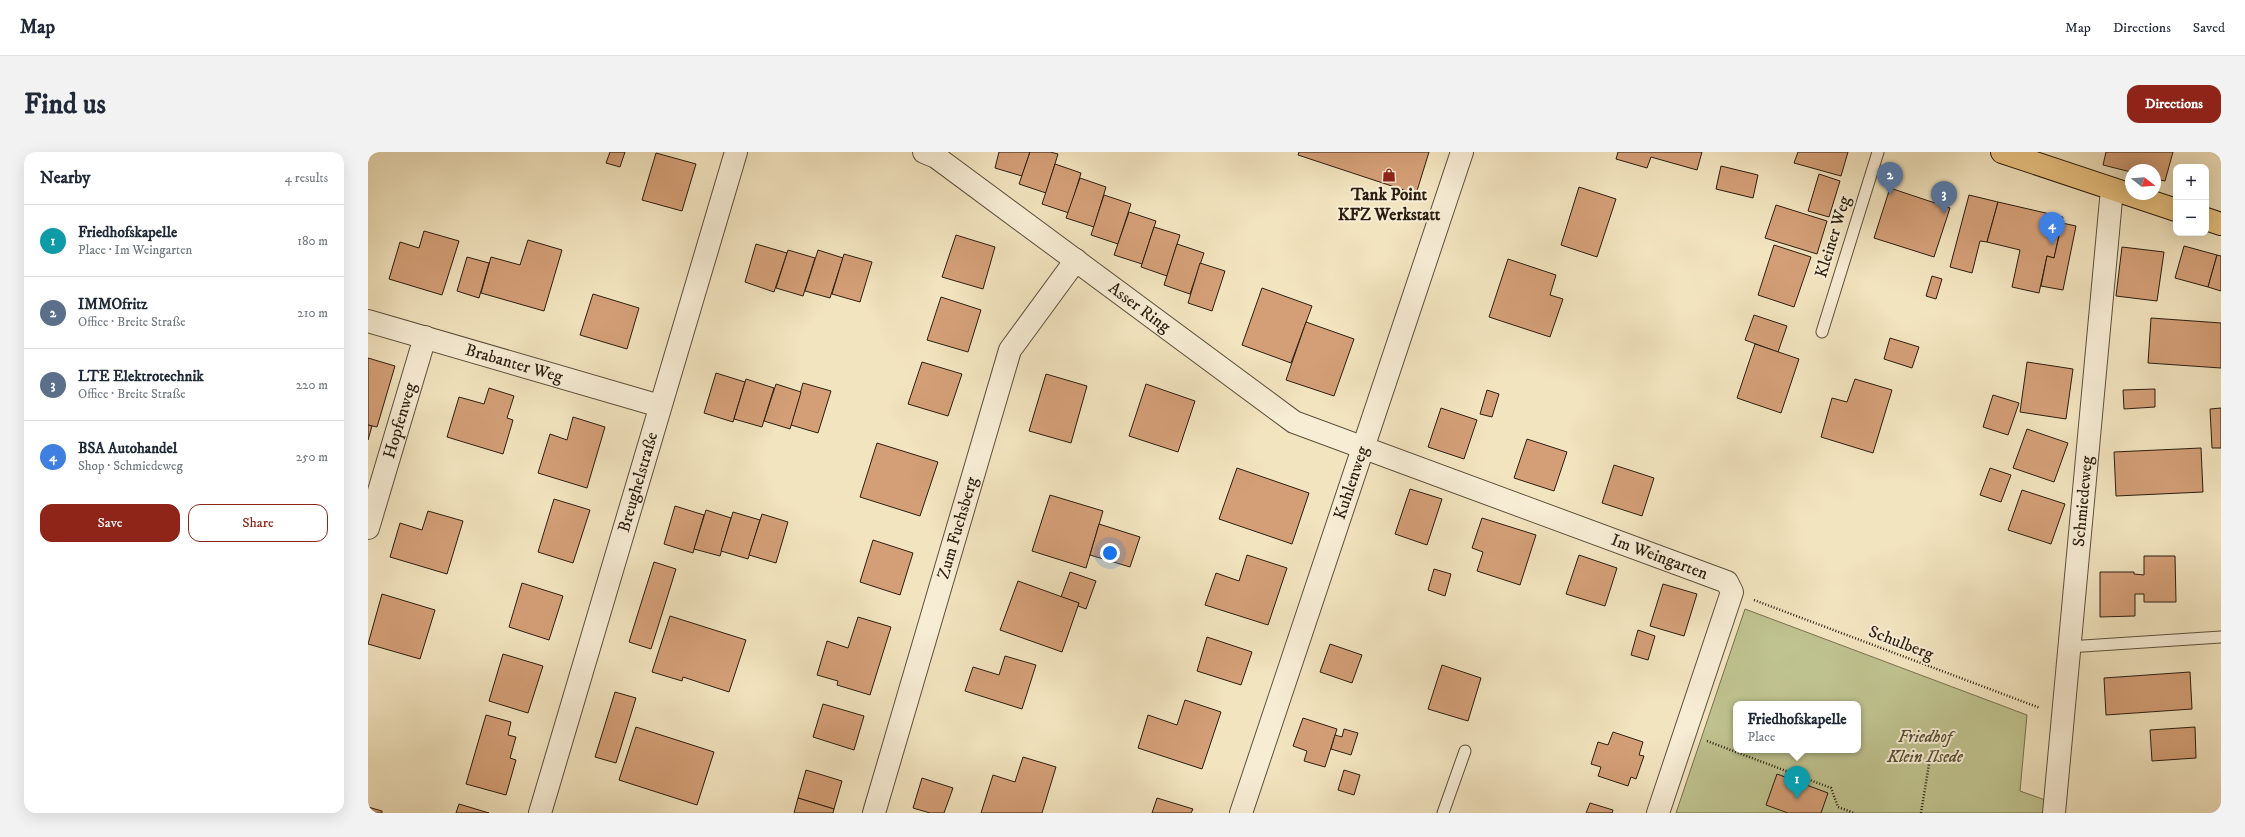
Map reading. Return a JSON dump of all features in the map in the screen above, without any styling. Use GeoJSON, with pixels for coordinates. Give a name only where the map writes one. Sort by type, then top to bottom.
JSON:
{"type":"FeatureCollection","features":[{"type":"Feature","properties":{"kind":"main road"},"geometry":{"type":"LineString","coordinates":[[2002,152],[2173,209]]}},
{"type":"Feature","properties":{"kind":"main road"},"geometry":{"type":"LineString","coordinates":[[2209,220],[2221,224]]}},
{"type":"Feature","properties":{"kind":"street","name":"Breughelstraße"},"geometry":{"type":"LineString","coordinates":[[540,813],[736,152]]}},
{"type":"Feature","properties":{"kind":"street","name":"Asser Ring"},"geometry":{"type":"LineString","coordinates":[[924,152],[936,156],[1294,422],[1363,447]]}},
{"type":"Feature","properties":{"kind":"street","name":"Kuhlenweg"},"geometry":{"type":"LineString","coordinates":[[1241,813],[1462,152]]}},
{"type":"Feature","properties":{"kind":"street","name":"Schmiedeweg"},"geometry":{"type":"LineString","coordinates":[[2054,813],[2068,647],[2112,189]]}},
{"type":"Feature","properties":{"kind":"street","name":"Zum Fuchsberg"},"geometry":{"type":"LineString","coordinates":[[874,813],[1010,350],[1076,260]]}},
{"type":"Feature","properties":{"kind":"street","name":"Brabanter Weg"},"geometry":{"type":"LineString","coordinates":[[368,321],[660,406]]}},
{"type":"Feature","properties":{"kind":"street","name":"Hopfenweg"},"geometry":{"type":"LineString","coordinates":[[368,528],[425,337]]}},
{"type":"Feature","properties":{"kind":"street","name":"Im Weingarten"},"geometry":{"type":"LineString","coordinates":[[1363,447],[1727,582],[1732,592]]}},
{"type":"Feature","properties":{"kind":"street"},"geometry":{"type":"LineString","coordinates":[[1658,813],[1732,592]]}},
{"type":"Feature","properties":{"kind":"lane","name":"Kleiner Weg"},"geometry":{"type":"LineString","coordinates":[[1822,332],[1878,152]]}},
{"type":"Feature","properties":{"kind":"lane"},"geometry":{"type":"LineString","coordinates":[[2068,647],[2221,637]]}},
{"type":"Feature","properties":{"kind":"lane"},"geometry":{"type":"LineString","coordinates":[[1443,813],[1465,751]]}},
{"type":"Feature","properties":{"kind":"path","name":"Schulberg"},"geometry":{"type":"LineString","coordinates":[[1732,592],[2062,717]]}},
{"type":"Feature","properties":{"kind":"path"},"geometry":{"type":"LineString","coordinates":[[1685,733],[1733,751]]}},
{"type":"Feature","properties":{"kind":"path"},"geometry":{"type":"LineString","coordinates":[[1921,813],[1931,752]]}},
{"type":"Feature","properties":{"kind":"path"},"geometry":{"type":"LineString","coordinates":[[1738,753],[1831,788],[1838,807],[1854,813]]}},
{"type":"Feature","properties":{"kind":"green space","name":"Friedhof Klein Ilsede"},"geometry":{"type":"Polygon","coordinates":[[[1745,609],[2027,715],[2020,791],[2048,801],[2047,813],[1676,813],[1745,609]]]}},
{"type":"Feature","properties":{"kind":"building"},"geometry":{"type":"Polygon","coordinates":[[[610,152],[625,152],[620,167],[606,163],[610,152]]]}},
{"type":"Feature","properties":{"kind":"building"},"geometry":{"type":"Polygon","coordinates":[[[999,152],[1030,152],[1022,176],[995,168],[999,152]]]}},
{"type":"Feature","properties":{"kind":"building"},"geometry":{"type":"Polygon","coordinates":[[[1030,152],[1050,152],[1058,154],[1046,193],[1019,184],[1030,152]]]}},
{"type":"Feature","properties":{"kind":"building","name":"Tank Point KFZ Werkstatt"},"geometry":{"type":"Polygon","coordinates":[[[1299,152],[1429,152],[1416,194],[1298,155],[1299,152]]]}},
{"type":"Feature","properties":{"kind":"building"},"geometry":{"type":"Polygon","coordinates":[[[1618,152],[1702,152],[1697,170],[1651,157],[1647,168],[1616,159],[1618,152]]]}},
{"type":"Feature","properties":{"kind":"building"},"geometry":{"type":"Polygon","coordinates":[[[1798,152],[1848,152],[1841,176],[1794,163],[1798,152]]]}},
{"type":"Feature","properties":{"kind":"building"},"geometry":{"type":"Polygon","coordinates":[[[2106,152],[2173,152],[2165,181],[2161,180],[2161,164],[2125,164],[2125,170],[2103,165],[2106,152]]]}},
{"type":"Feature","properties":{"kind":"building"},"geometry":{"type":"Polygon","coordinates":[[[656,153],[696,164],[682,211],[642,200],[656,153]]]}},
{"type":"Feature","properties":{"kind":"building"},"geometry":{"type":"Polygon","coordinates":[[[1055,164],[1081,173],[1069,213],[1042,204],[1055,164]]]}},
{"type":"Feature","properties":{"kind":"building"},"geometry":{"type":"Polygon","coordinates":[[[1721,166],[1758,175],[1753,198],[1716,189],[1721,166]]]}},
{"type":"Feature","properties":{"kind":"building"},"geometry":{"type":"Polygon","coordinates":[[[1819,174],[1840,181],[1829,217],[1808,211],[1819,174]]]}},
{"type":"Feature","properties":{"kind":"building"},"geometry":{"type":"Polygon","coordinates":[[[1080,178],[1106,187],[1094,227],[1066,218],[1080,178]]]}},
{"type":"Feature","properties":{"kind":"building"},"geometry":{"type":"Polygon","coordinates":[[[1579,187],[1616,199],[1597,257],[1561,245],[1579,187]]]}},
{"type":"Feature","properties":{"kind":"building"},"geometry":{"type":"Polygon","coordinates":[[[1890,188],[1950,208],[1934,257],[1874,238],[1890,188]]]}},
{"type":"Feature","properties":{"kind":"building"},"geometry":{"type":"Polygon","coordinates":[[[1104,195],[1131,204],[1118,244],[1091,235],[1104,195]]]}},
{"type":"Feature","properties":{"kind":"building"},"geometry":{"type":"Polygon","coordinates":[[[1969,195],[1998,202],[1987,242],[1980,241],[1972,273],[1950,267],[1969,195]]]}},
{"type":"Feature","properties":{"kind":"building"},"geometry":{"type":"Polygon","coordinates":[[[1998,202],[2063,217],[2054,258],[2047,256],[2039,293],[2012,287],[2020,250],[1987,242],[1998,202]]]}},
{"type":"Feature","properties":{"kind":"building"},"geometry":{"type":"Polygon","coordinates":[[[1776,205],[1827,221],[1817,254],[1765,238],[1776,205]]]}},
{"type":"Feature","properties":{"kind":"building"},"geometry":{"type":"Polygon","coordinates":[[[1129,212],[1156,221],[1142,264],[1114,255],[1129,212]]]}},
{"type":"Feature","properties":{"kind":"building"},"geometry":{"type":"Polygon","coordinates":[[[2062,223],[2076,226],[2063,290],[2041,286],[2047,256],[2054,258],[2062,223]]]}},
{"type":"Feature","properties":{"kind":"building"},"geometry":{"type":"Polygon","coordinates":[[[1154,227],[1180,235],[1167,276],[1141,267],[1154,227]]]}},
{"type":"Feature","properties":{"kind":"building"},"geometry":{"type":"Polygon","coordinates":[[[424,231],[459,241],[442,295],[389,279],[400,242],[419,248],[424,231]]]}},
{"type":"Feature","properties":{"kind":"building"},"geometry":{"type":"Polygon","coordinates":[[[956,235],[995,247],[983,289],[942,277],[956,235]]]}},
{"type":"Feature","properties":{"kind":"building"},"geometry":{"type":"Polygon","coordinates":[[[528,240],[562,250],[544,311],[481,293],[491,257],[520,265],[528,240]]]}},
{"type":"Feature","properties":{"kind":"building"},"geometry":{"type":"Polygon","coordinates":[[[756,244],[787,253],[774,292],[745,282],[756,244]]]}},
{"type":"Feature","properties":{"kind":"building"},"geometry":{"type":"Polygon","coordinates":[[[1177,244],[1204,253],[1190,294],[1164,285],[1177,244]]]}},
{"type":"Feature","properties":{"kind":"building"},"geometry":{"type":"Polygon","coordinates":[[[1774,245],[1811,257],[1794,307],[1758,295],[1774,245]]]}},
{"type":"Feature","properties":{"kind":"building"},"geometry":{"type":"Polygon","coordinates":[[[2184,246],[2217,255],[2208,287],[2175,278],[2184,246]]]}},
{"type":"Feature","properties":{"kind":"building"},"geometry":{"type":"Polygon","coordinates":[[[2122,247],[2164,252],[2157,301],[2116,296],[2122,247]]]}},
{"type":"Feature","properties":{"kind":"building"},"geometry":{"type":"Polygon","coordinates":[[[788,250],[815,258],[803,296],[776,288],[788,250]]]}},
{"type":"Feature","properties":{"kind":"building"},"geometry":{"type":"Polygon","coordinates":[[[818,250],[843,258],[830,298],[805,291],[818,250]]]}},
{"type":"Feature","properties":{"kind":"building"},"geometry":{"type":"Polygon","coordinates":[[[844,254],[872,262],[860,302],[832,294],[844,254]]]}},
{"type":"Feature","properties":{"kind":"building"},"geometry":{"type":"Polygon","coordinates":[[[2217,255],[2221,256],[2221,291],[2208,287],[2217,255]]]}},
{"type":"Feature","properties":{"kind":"building"},"geometry":{"type":"Polygon","coordinates":[[[467,257],[489,263],[479,298],[457,291],[467,257]]]}},
{"type":"Feature","properties":{"kind":"building"},"geometry":{"type":"Polygon","coordinates":[[[1508,259],[1556,275],[1550,295],[1563,299],[1550,337],[1489,317],[1508,259]]]}},
{"type":"Feature","properties":{"kind":"building"},"geometry":{"type":"Polygon","coordinates":[[[1200,263],[1225,271],[1212,311],[1188,303],[1200,263]]]}},
{"type":"Feature","properties":{"kind":"building"},"geometry":{"type":"Polygon","coordinates":[[[1932,276],[1942,279],[1936,299],[1926,296],[1932,276]]]}},
{"type":"Feature","properties":{"kind":"building"},"geometry":{"type":"Polygon","coordinates":[[[1262,288],[1312,306],[1291,363],[1242,345],[1262,288]]]}},
{"type":"Feature","properties":{"kind":"building"},"geometry":{"type":"Polygon","coordinates":[[[593,294],[639,308],[627,349],[580,335],[593,294]]]}},
{"type":"Feature","properties":{"kind":"building"},"geometry":{"type":"Polygon","coordinates":[[[941,297],[981,310],[968,352],[927,340],[941,297]]]}},
{"type":"Feature","properties":{"kind":"building"},"geometry":{"type":"Polygon","coordinates":[[[1754,315],[1787,326],[1778,352],[1745,340],[1754,315]]]}},
{"type":"Feature","properties":{"kind":"building"},"geometry":{"type":"Polygon","coordinates":[[[2151,318],[2221,323],[2221,368],[2148,363],[2151,318]]]}},
{"type":"Feature","properties":{"kind":"building"},"geometry":{"type":"Polygon","coordinates":[[[1306,322],[1354,339],[1334,396],[1286,380],[1306,322]]]}},
{"type":"Feature","properties":{"kind":"building"},"geometry":{"type":"Polygon","coordinates":[[[1890,338],[1919,347],[1912,368],[1884,359],[1890,338]]]}},
{"type":"Feature","properties":{"kind":"building"},"geometry":{"type":"Polygon","coordinates":[[[1755,344],[1799,359],[1781,413],[1737,398],[1755,344]]]}},
{"type":"Feature","properties":{"kind":"building"},"geometry":{"type":"Polygon","coordinates":[[[368,358],[395,366],[377,427],[368,425],[368,358]]]}},
{"type":"Feature","properties":{"kind":"building"},"geometry":{"type":"Polygon","coordinates":[[[922,362],[962,374],[948,416],[908,404],[922,362]]]}},
{"type":"Feature","properties":{"kind":"building"},"geometry":{"type":"Polygon","coordinates":[[[2027,362],[2073,369],[2066,419],[2020,412],[2027,362]]]}},
{"type":"Feature","properties":{"kind":"building"},"geometry":{"type":"Polygon","coordinates":[[[716,373],[745,382],[733,422],[704,413],[716,373]]]}},
{"type":"Feature","properties":{"kind":"building"},"geometry":{"type":"Polygon","coordinates":[[[1046,374],[1087,386],[1071,443],[1029,431],[1046,374]]]}},
{"type":"Feature","properties":{"kind":"building"},"geometry":{"type":"Polygon","coordinates":[[[746,379],[774,388],[762,427],[734,419],[746,379]]]}},
{"type":"Feature","properties":{"kind":"building"},"geometry":{"type":"Polygon","coordinates":[[[1855,379],[1892,390],[1873,453],[1821,437],[1832,398],[1847,402],[1855,379]]]}},
{"type":"Feature","properties":{"kind":"building"},"geometry":{"type":"Polygon","coordinates":[[[803,383],[831,391],[818,433],[791,425],[803,383]]]}},
{"type":"Feature","properties":{"kind":"building"},"geometry":{"type":"Polygon","coordinates":[[[776,384],[801,392],[790,429],[764,421],[776,384]]]}},
{"type":"Feature","properties":{"kind":"building"},"geometry":{"type":"Polygon","coordinates":[[[1146,384],[1195,401],[1178,452],[1129,436],[1146,384]]]}},
{"type":"Feature","properties":{"kind":"building"},"geometry":{"type":"Polygon","coordinates":[[[489,388],[514,396],[507,418],[513,420],[503,454],[447,437],[459,397],[484,404],[489,388]]]}},
{"type":"Feature","properties":{"kind":"building"},"geometry":{"type":"Polygon","coordinates":[[[2155,389],[2155,407],[2124,409],[2123,390],[2155,389]]]}},
{"type":"Feature","properties":{"kind":"building"},"geometry":{"type":"Polygon","coordinates":[[[1487,390],[1499,394],[1492,417],[1480,414],[1487,390]]]}},
{"type":"Feature","properties":{"kind":"building"},"geometry":{"type":"Polygon","coordinates":[[[1993,395],[2019,403],[2008,435],[1983,427],[1993,395]]]}},
{"type":"Feature","properties":{"kind":"building"},"geometry":{"type":"Polygon","coordinates":[[[1441,408],[1477,420],[1464,459],[1428,447],[1441,408]]]}},
{"type":"Feature","properties":{"kind":"building"},"geometry":{"type":"Polygon","coordinates":[[[2221,408],[2221,448],[2212,448],[2210,409],[2221,408]]]}},
{"type":"Feature","properties":{"kind":"building"},"geometry":{"type":"Polygon","coordinates":[[[573,417],[605,427],[587,488],[538,473],[550,434],[567,440],[573,417]]]}},
{"type":"Feature","properties":{"kind":"building"},"geometry":{"type":"Polygon","coordinates":[[[368,425],[372,426],[368,440],[368,425]]]}},
{"type":"Feature","properties":{"kind":"building"},"geometry":{"type":"Polygon","coordinates":[[[2027,429],[2068,443],[2054,482],[2013,468],[2027,429]]]}},
{"type":"Feature","properties":{"kind":"building"},"geometry":{"type":"Polygon","coordinates":[[[1527,439],[1567,452],[1554,491],[1514,478],[1527,439]]]}},
{"type":"Feature","properties":{"kind":"building"},"geometry":{"type":"Polygon","coordinates":[[[877,443],[938,462],[920,516],[860,497],[877,443]]]}},
{"type":"Feature","properties":{"kind":"building"},"geometry":{"type":"Polygon","coordinates":[[[2201,448],[2203,492],[2116,496],[2114,452],[2201,448]]]}},
{"type":"Feature","properties":{"kind":"building"},"geometry":{"type":"Polygon","coordinates":[[[1614,465],[1654,478],[1642,516],[1602,503],[1614,465]]]}},
{"type":"Feature","properties":{"kind":"building"},"geometry":{"type":"Polygon","coordinates":[[[1237,468],[1309,493],[1292,544],[1219,519],[1237,468]]]}},
{"type":"Feature","properties":{"kind":"building"},"geometry":{"type":"Polygon","coordinates":[[[1990,468],[2011,475],[2001,502],[1980,495],[1990,468]]]}},
{"type":"Feature","properties":{"kind":"building"},"geometry":{"type":"Polygon","coordinates":[[[1410,489],[1442,499],[1427,545],[1395,534],[1410,489]]]}},
{"type":"Feature","properties":{"kind":"building"},"geometry":{"type":"Polygon","coordinates":[[[2022,490],[2065,504],[2051,544],[2008,530],[2022,490]]]}},
{"type":"Feature","properties":{"kind":"building"},"geometry":{"type":"Polygon","coordinates":[[[1050,495],[1103,511],[1086,568],[1032,551],[1050,495]]]}},
{"type":"Feature","properties":{"kind":"building"},"geometry":{"type":"Polygon","coordinates":[[[554,499],[590,510],[573,563],[538,552],[554,499]]]}},
{"type":"Feature","properties":{"kind":"building"},"geometry":{"type":"Polygon","coordinates":[[[675,506],[704,515],[693,553],[664,544],[675,506]]]}},
{"type":"Feature","properties":{"kind":"building"},"geometry":{"type":"Polygon","coordinates":[[[706,510],[731,518],[720,556],[694,549],[706,510]]]}},
{"type":"Feature","properties":{"kind":"building"},"geometry":{"type":"Polygon","coordinates":[[[428,511],[463,521],[447,574],[390,557],[400,523],[422,530],[428,511]]]}},
{"type":"Feature","properties":{"kind":"building"},"geometry":{"type":"Polygon","coordinates":[[[733,512],[760,520],[748,559],[721,551],[733,512]]]}},
{"type":"Feature","properties":{"kind":"building"},"geometry":{"type":"Polygon","coordinates":[[[762,514],[788,522],[776,563],[749,555],[762,514]]]}},
{"type":"Feature","properties":{"kind":"building"},"geometry":{"type":"Polygon","coordinates":[[[1482,518],[1536,535],[1520,585],[1477,571],[1483,552],[1472,548],[1482,518]]]}},
{"type":"Feature","properties":{"kind":"building"},"geometry":{"type":"Polygon","coordinates":[[[1099,524],[1140,537],[1130,567],[1090,555],[1099,524]]]}},
{"type":"Feature","properties":{"kind":"building"},"geometry":{"type":"Polygon","coordinates":[[[873,540],[913,553],[900,595],[860,582],[873,540]]]}},
{"type":"Feature","properties":{"kind":"building"},"geometry":{"type":"Polygon","coordinates":[[[1247,555],[1287,568],[1268,625],[1205,605],[1216,573],[1239,581],[1247,555]]]}},
{"type":"Feature","properties":{"kind":"building"},"geometry":{"type":"Polygon","coordinates":[[[1579,555],[1617,568],[1605,606],[1566,594],[1579,555]]]}},
{"type":"Feature","properties":{"kind":"building"},"geometry":{"type":"Polygon","coordinates":[[[2144,556],[2175,556],[2176,602],[2144,602],[2144,594],[2135,594],[2135,616],[2100,617],[2100,572],[2134,572],[2134,574],[2144,575],[2144,556]]]}},
{"type":"Feature","properties":{"kind":"building"},"geometry":{"type":"Polygon","coordinates":[[[654,562],[676,569],[651,649],[629,642],[654,562]]]}},
{"type":"Feature","properties":{"kind":"building"},"geometry":{"type":"Polygon","coordinates":[[[1434,569],[1451,574],[1445,596],[1428,590],[1434,569]]]}},
{"type":"Feature","properties":{"kind":"building"},"geometry":{"type":"Polygon","coordinates":[[[1070,572],[1096,581],[1086,609],[1078,606],[1079,603],[1061,597],[1070,572]]]}},
{"type":"Feature","properties":{"kind":"building"},"geometry":{"type":"Polygon","coordinates":[[[1018,581],[1079,603],[1062,652],[1000,630],[1018,581]]]}},
{"type":"Feature","properties":{"kind":"building"},"geometry":{"type":"Polygon","coordinates":[[[522,583],[563,596],[549,640],[509,627],[522,583]]]}},
{"type":"Feature","properties":{"kind":"building"},"geometry":{"type":"Polygon","coordinates":[[[1663,584],[1697,594],[1684,636],[1650,626],[1663,584]]]}},
{"type":"Feature","properties":{"kind":"building"},"geometry":{"type":"Polygon","coordinates":[[[382,594],[435,610],[420,659],[368,644],[382,594]]]}},
{"type":"Feature","properties":{"kind":"building"},"geometry":{"type":"Polygon","coordinates":[[[670,616],[746,640],[729,692],[683,677],[682,681],[652,672],[670,616]]]}},
{"type":"Feature","properties":{"kind":"building"},"geometry":{"type":"Polygon","coordinates":[[[858,617],[891,627],[870,695],[837,685],[838,681],[817,675],[827,641],[848,648],[858,617]]]}},
{"type":"Feature","properties":{"kind":"building"},"geometry":{"type":"Polygon","coordinates":[[[1638,630],[1655,636],[1648,660],[1631,655],[1638,630]]]}},
{"type":"Feature","properties":{"kind":"building"},"geometry":{"type":"Polygon","coordinates":[[[1207,637],[1252,652],[1241,685],[1197,671],[1207,637]]]}},
{"type":"Feature","properties":{"kind":"building"},"geometry":{"type":"Polygon","coordinates":[[[1330,644],[1362,655],[1352,683],[1320,672],[1330,644]]]}},
{"type":"Feature","properties":{"kind":"building"},"geometry":{"type":"Polygon","coordinates":[[[503,654],[543,666],[528,713],[489,701],[503,654]]]}},
{"type":"Feature","properties":{"kind":"building"},"geometry":{"type":"Polygon","coordinates":[[[1005,656],[1036,665],[1022,709],[965,691],[973,667],[999,675],[1005,656]]]}},
{"type":"Feature","properties":{"kind":"building"},"geometry":{"type":"Polygon","coordinates":[[[1442,665],[1481,678],[1468,721],[1428,709],[1442,665]]]}},
{"type":"Feature","properties":{"kind":"building"},"geometry":{"type":"Polygon","coordinates":[[[2190,672],[2192,709],[2106,715],[2104,678],[2190,672]]]}},
{"type":"Feature","properties":{"kind":"building"},"geometry":{"type":"Polygon","coordinates":[[[615,692],[636,698],[616,763],[595,757],[615,692]]]}},
{"type":"Feature","properties":{"kind":"building"},"geometry":{"type":"Polygon","coordinates":[[[1185,700],[1221,712],[1202,769],[1138,748],[1148,715],[1177,725],[1185,700]]]}},
{"type":"Feature","properties":{"kind":"building"},"geometry":{"type":"Polygon","coordinates":[[[823,704],[864,716],[854,750],[813,737],[823,704]]]}},
{"type":"Feature","properties":{"kind":"building"},"geometry":{"type":"Polygon","coordinates":[[[486,715],[511,722],[508,735],[516,737],[510,758],[516,760],[506,795],[466,784],[486,715]]]}},
{"type":"Feature","properties":{"kind":"building"},"geometry":{"type":"Polygon","coordinates":[[[1303,718],[1337,729],[1325,767],[1304,761],[1307,751],[1293,746],[1303,718]]]}},
{"type":"Feature","properties":{"kind":"building"},"geometry":{"type":"Polygon","coordinates":[[[636,727],[714,752],[697,805],[619,780],[636,727]]]}},
{"type":"Feature","properties":{"kind":"building"},"geometry":{"type":"Polygon","coordinates":[[[2195,727],[2196,758],[2152,761],[2150,730],[2195,727]]]}},
{"type":"Feature","properties":{"kind":"building"},"geometry":{"type":"Polygon","coordinates":[[[1344,729],[1358,733],[1351,755],[1331,749],[1335,735],[1342,737],[1344,729]]]}},
{"type":"Feature","properties":{"kind":"building"},"geometry":{"type":"Polygon","coordinates":[[[1613,732],[1643,742],[1639,755],[1644,756],[1636,779],[1631,777],[1628,786],[1598,776],[1601,767],[1591,764],[1598,742],[1608,745],[1613,732]]]}},
{"type":"Feature","properties":{"kind":"building"},"geometry":{"type":"Polygon","coordinates":[[[1023,757],[1056,767],[1042,813],[981,813],[993,775],[1015,782],[1023,757]]]}},
{"type":"Feature","properties":{"kind":"building"},"geometry":{"type":"Polygon","coordinates":[[[806,770],[842,781],[834,809],[798,798],[806,770]]]}},
{"type":"Feature","properties":{"kind":"building"},"geometry":{"type":"Polygon","coordinates":[[[1344,770],[1360,775],[1354,795],[1338,790],[1344,770]]]}},
{"type":"Feature","properties":{"kind":"building"},"geometry":{"type":"Polygon","coordinates":[[[1777,774],[1828,793],[1821,813],[1788,813],[1766,805],[1777,774]]]}},
{"type":"Feature","properties":{"kind":"building"},"geometry":{"type":"Polygon","coordinates":[[[922,778],[953,788],[944,813],[930,813],[913,808],[922,778]]]}},
{"type":"Feature","properties":{"kind":"building"},"geometry":{"type":"Polygon","coordinates":[[[798,798],[834,809],[833,813],[794,813],[798,798]]]}},
{"type":"Feature","properties":{"kind":"building"},"geometry":{"type":"Polygon","coordinates":[[[1157,798],[1193,809],[1191,813],[1152,813],[1157,798]]]}},
{"type":"Feature","properties":{"kind":"building"},"geometry":{"type":"Polygon","coordinates":[[[1590,803],[1613,810],[1612,813],[1586,813],[1590,803]]]}},
{"type":"Feature","properties":{"kind":"building"},"geometry":{"type":"Polygon","coordinates":[[[459,804],[489,813],[456,813],[459,804]]]}},
{"type":"Feature","properties":{"kind":"building"},"geometry":{"type":"Polygon","coordinates":[[[368,807],[382,811],[382,813],[368,813],[368,807]]]}},
{"type":"Feature","properties":{"kind":"place","name":"Tank Point KFZ Werkstatt"},"geometry":{"type":"Point","coordinates":[1389,175]}},
{"type":"Feature","properties":{"kind":"place","name":"IMMOfritz"},"geometry":{"type":"Point","coordinates":[1890,195]}},
{"type":"Feature","properties":{"kind":"place","name":"LTE Elektrotechnik"},"geometry":{"type":"Point","coordinates":[1944,214]}},
{"type":"Feature","properties":{"kind":"place","name":"BSA Autohandel"},"geometry":{"type":"Point","coordinates":[2052,245]}},
{"type":"Feature","properties":{"kind":"place","name":"Friedhofskapelle"},"geometry":{"type":"Point","coordinates":[1797,799]}}]}
